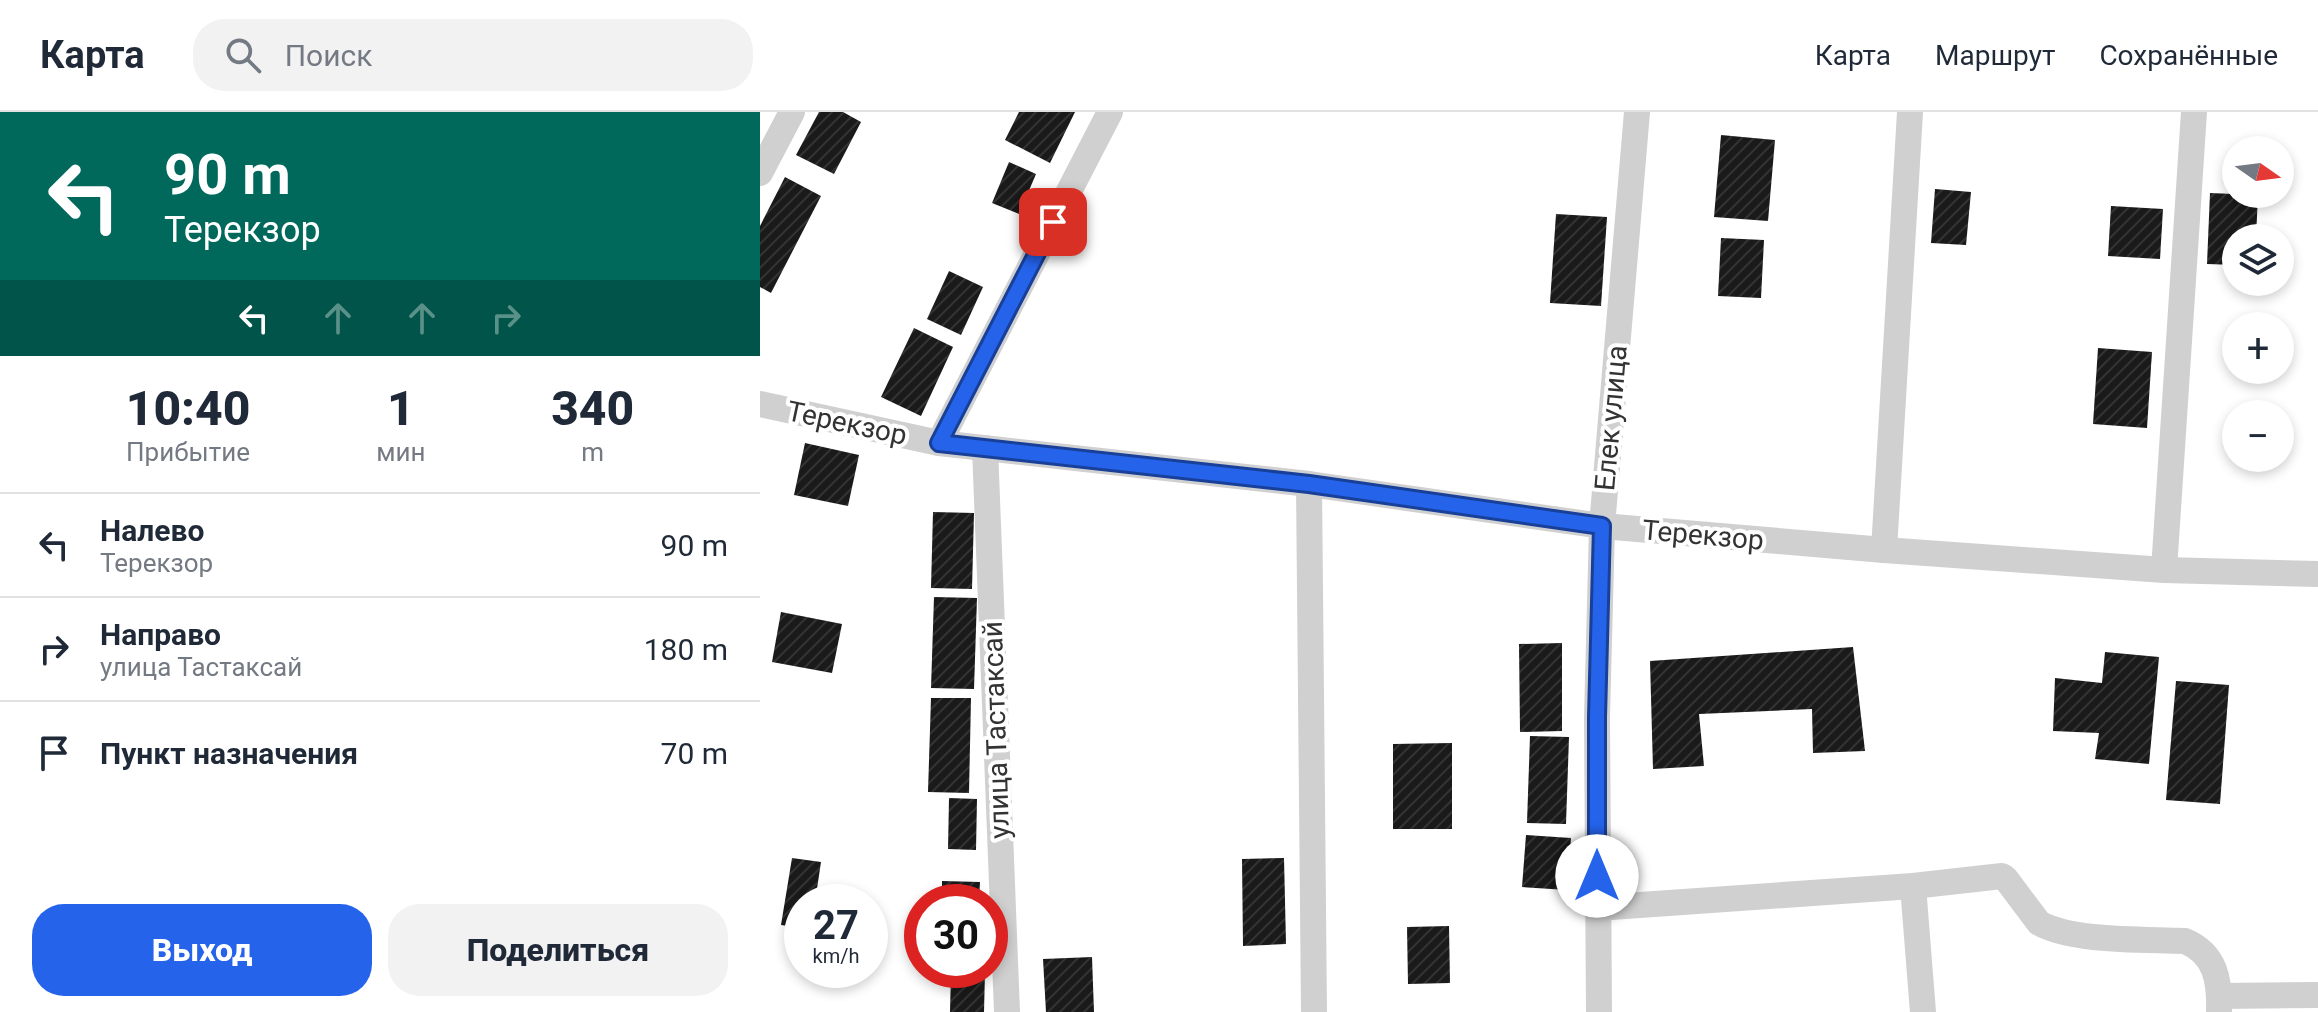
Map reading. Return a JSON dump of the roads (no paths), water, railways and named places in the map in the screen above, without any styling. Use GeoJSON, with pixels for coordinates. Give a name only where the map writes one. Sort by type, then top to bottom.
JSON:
{"type":"FeatureCollection","features":[{"type":"Feature","properties":{"kind":"street"},"geometry":{"type":"LineString","coordinates":[[760,173],[792,112]]}},
{"type":"Feature","properties":{"kind":"street"},"geometry":{"type":"LineString","coordinates":[[939,443],[1110,112]]}},
{"type":"Feature","properties":{"kind":"street","name":"Елек улица"},"geometry":{"type":"LineString","coordinates":[[1599,1012],[1597,717],[1602,526],[1637,112]]}},
{"type":"Feature","properties":{"kind":"street"},"geometry":{"type":"LineString","coordinates":[[1884,550],[1910,112]]}},
{"type":"Feature","properties":{"kind":"street"},"geometry":{"type":"LineString","coordinates":[[2164,570],[2194,112]]}},
{"type":"Feature","properties":{"kind":"street","name":"Терекзор"},"geometry":{"type":"LineString","coordinates":[[760,404],[939,443],[1309,484],[1602,526],[2164,570],[2318,574]]}},
{"type":"Feature","properties":{"kind":"street","name":"улица Тастаксай"},"geometry":{"type":"LineString","coordinates":[[985,448],[1007,1012]]}},
{"type":"Feature","properties":{"kind":"street"},"geometry":{"type":"LineString","coordinates":[[1309,484],[1314,1012]]}},
{"type":"Feature","properties":{"kind":"street"},"geometry":{"type":"LineString","coordinates":[[1597,908],[1913,886],[2002,876],[2039,923],[2046,927],[2070,934],[2185,941],[2199,947],[2211,960],[2219,1004],[2318,995]]}},
{"type":"Feature","properties":{"kind":"street"},"geometry":{"type":"LineString","coordinates":[[1913,886],[1923,1012]]}}]}
